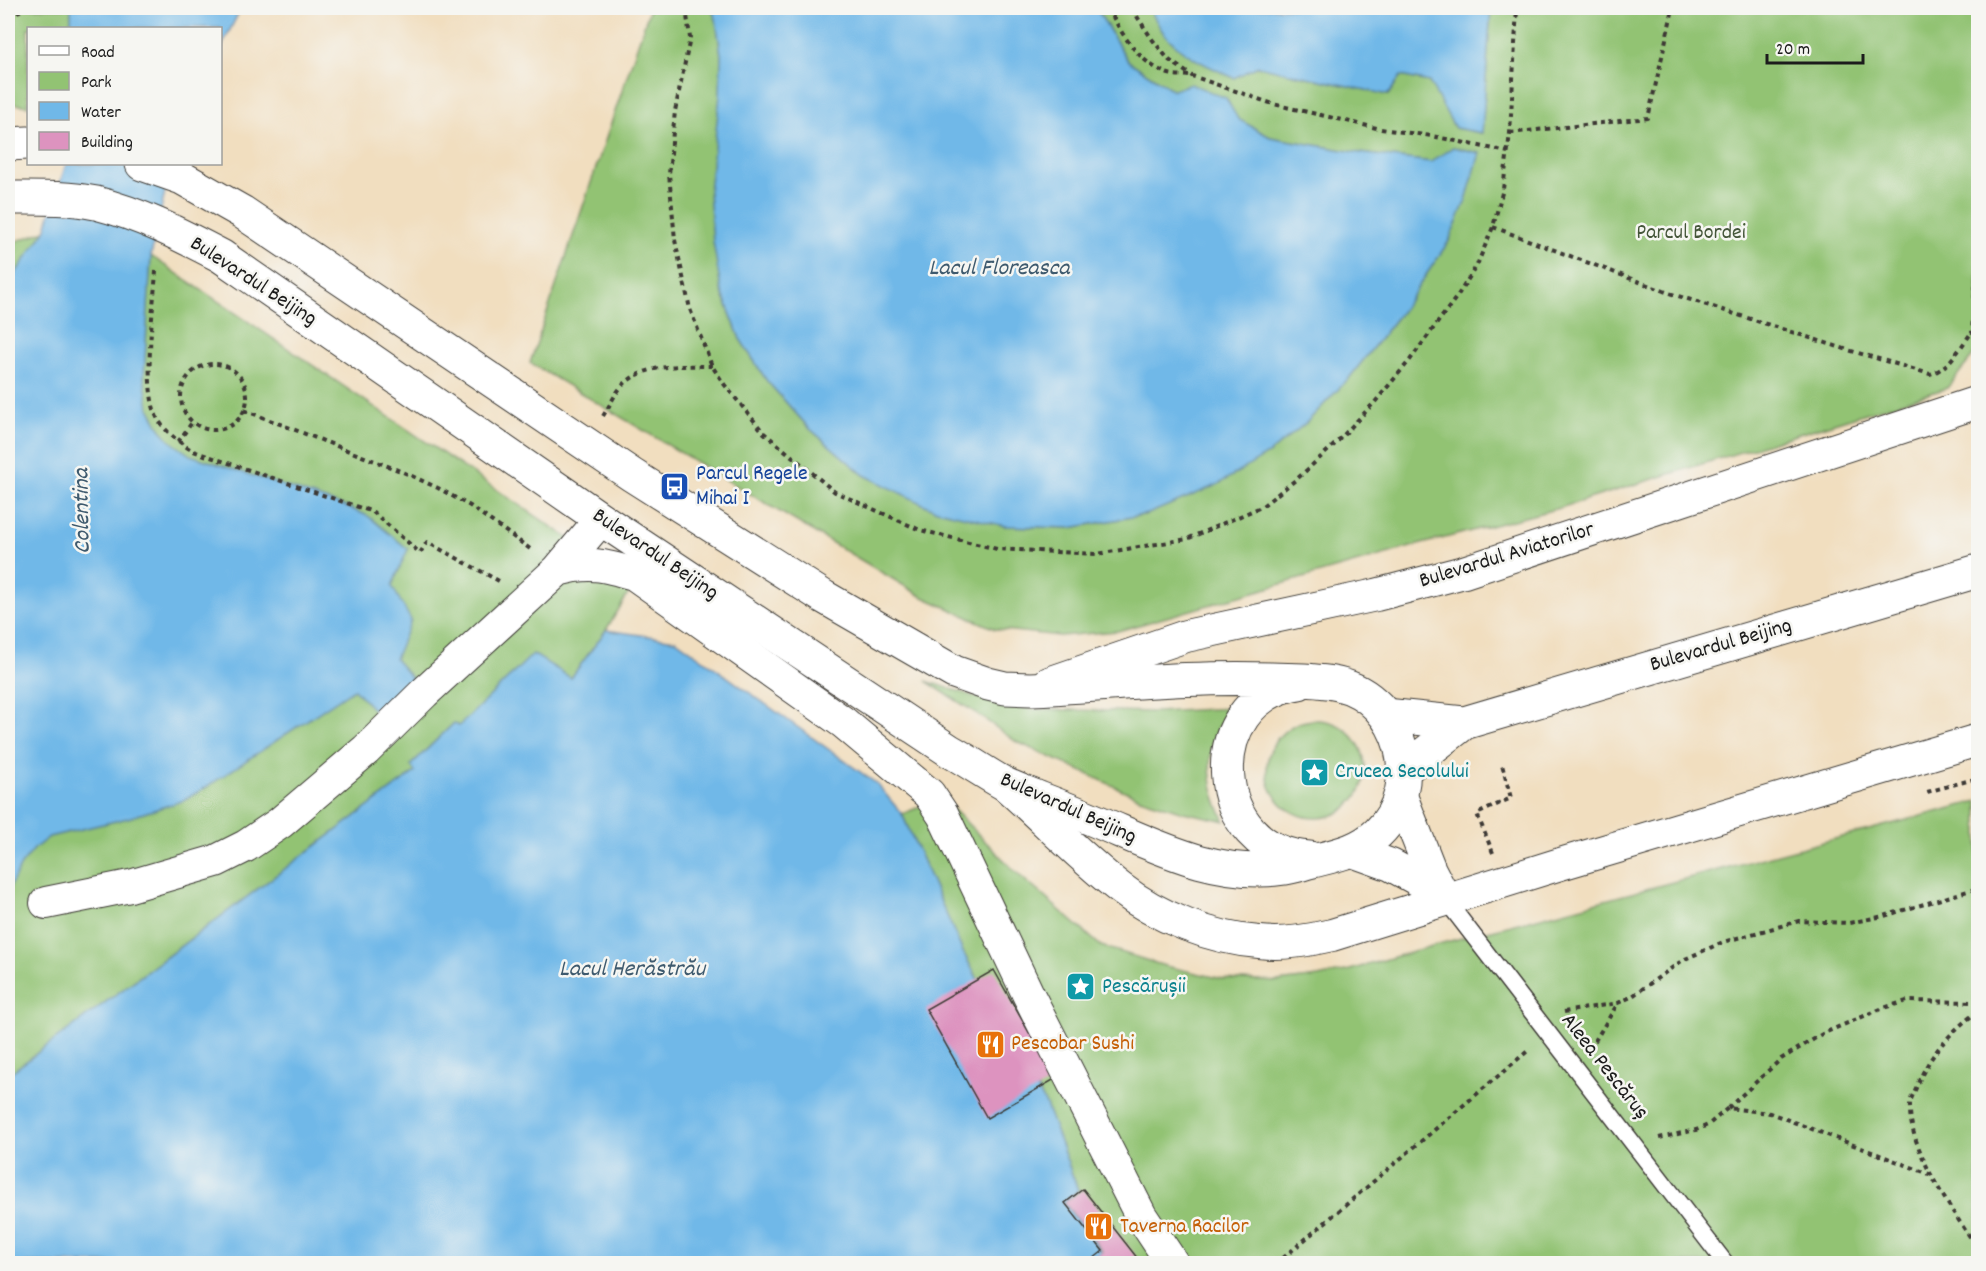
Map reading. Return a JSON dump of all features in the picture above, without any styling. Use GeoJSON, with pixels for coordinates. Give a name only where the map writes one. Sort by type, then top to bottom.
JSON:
{"type":"FeatureCollection","features":[{"type":"Feature","properties":{"kind":"main road"},"geometry":{"type":"LineString","coordinates":[[8,144],[27,143]]}},
{"type":"Feature","properties":{"kind":"main road"},"geometry":{"type":"LineString","coordinates":[[145,165],[182,178],[242,212],[632,476],[824,597],[954,672],[1005,688],[1031,689],[1240,678],[1340,684],[1365,696],[1385,715],[1397,733],[1403,782]]}},
{"type":"Feature","properties":{"kind":"main road","name":"Bulevardul Beijing"},"geometry":{"type":"LineString","coordinates":[[23,198],[95,203],[154,223],[221,256],[601,519],[950,751],[1005,784],[1179,856],[1210,865],[1244,869],[1285,868],[1337,855],[1380,832],[1392,815],[1403,782],[1464,723]]}},
{"type":"Feature","properties":{"kind":"main road","name":"Bulevardul Beijing"},"geometry":{"type":"LineString","coordinates":[[1385,715],[1464,723],[1978,571]]}},
{"type":"Feature","properties":{"kind":"main road"},"geometry":{"type":"LineString","coordinates":[[1312,681],[1278,689],[1250,709],[1239,723],[1231,740],[1226,774],[1235,809],[1256,837],[1287,855],[1304,858],[1337,855]]}},
{"type":"Feature","properties":{"kind":"street","name":"Bulevardul Aviatorilor"},"geometry":{"type":"LineString","coordinates":[[1031,689],[1186,636],[1376,595],[1464,572],[1978,402]]}},
{"type":"Feature","properties":{"kind":"street"},"geometry":{"type":"LineString","coordinates":[[46,903],[130,886],[216,861],[246,846],[280,823],[366,750],[424,693],[558,570],[601,519]]}},
{"type":"Feature","properties":{"kind":"street"},"geometry":{"type":"LineString","coordinates":[[558,570],[579,564],[596,564],[634,574],[832,713],[929,794],[943,815],[1028,994],[1141,1216],[1173,1263]]}},
{"type":"Feature","properties":{"kind":"street"},"geometry":{"type":"LineString","coordinates":[[1005,784],[1121,889],[1174,920],[1217,934],[1260,943],[1299,941],[1332,935],[1445,899],[1978,740]]}},
{"type":"Feature","properties":{"kind":"street"},"geometry":{"type":"LineString","coordinates":[[1403,782],[1430,870],[1445,899]]}},
{"type":"Feature","properties":{"kind":"street"},"geometry":{"type":"LineString","coordinates":[[1337,855],[1391,865],[1422,882],[1445,899]]}},
{"type":"Feature","properties":{"kind":"lane","name":"Aleea Pescăruș"},"geometry":{"type":"LineString","coordinates":[[1445,899],[1726,1263]]}},
{"type":"Feature","properties":{"kind":"path"},"geometry":{"type":"LineString","coordinates":[[8,15],[28,8]]}},
{"type":"Feature","properties":{"kind":"path"},"geometry":{"type":"LineString","coordinates":[[686,8],[690,38],[675,111],[669,174],[675,240],[690,309],[712,366],[724,384],[764,433],[835,492],[920,530],[997,549],[1097,554],[1186,539],[1261,507],[1334,446],[1410,360],[1477,265],[1493,227],[1503,189],[1510,133],[1516,8]]}},
{"type":"Feature","properties":{"kind":"path"},"geometry":{"type":"LineString","coordinates":[[1108,8],[1124,36],[1141,58],[1167,74],[1192,76]]}},
{"type":"Feature","properties":{"kind":"path"},"geometry":{"type":"LineString","coordinates":[[1133,8],[1168,60],[1192,76],[1273,104],[1381,129],[1432,136],[1508,152]]}},
{"type":"Feature","properties":{"kind":"path"},"geometry":{"type":"LineString","coordinates":[[1510,133],[1648,118],[1672,10],[1683,8]]}},
{"type":"Feature","properties":{"kind":"path"},"geometry":{"type":"LineString","coordinates":[[1493,227],[1669,293],[1930,374],[1938,372],[1972,332],[1978,250]]}},
{"type":"Feature","properties":{"kind":"path"},"geometry":{"type":"LineString","coordinates":[[156,271],[149,381],[153,406],[159,420],[178,441],[193,451],[373,512],[420,553],[427,542],[469,564]]}},
{"type":"Feature","properties":{"kind":"path"},"geometry":{"type":"LineString","coordinates":[[1972,332],[1978,333]]}},
{"type":"Feature","properties":{"kind":"path"},"geometry":{"type":"LineString","coordinates":[[221,364],[239,375],[245,384],[247,402],[236,422],[218,430],[208,429],[193,421],[185,411],[182,402],[185,382],[191,373],[200,367],[221,364]]}},
{"type":"Feature","properties":{"kind":"path"},"geometry":{"type":"LineString","coordinates":[[586,444],[623,385],[644,371],[683,366],[712,366]]}},
{"type":"Feature","properties":{"kind":"path"},"geometry":{"type":"LineString","coordinates":[[244,410],[438,488],[470,506],[558,570]]}},
{"type":"Feature","properties":{"kind":"path"},"geometry":{"type":"LineString","coordinates":[[178,441],[193,421]]}},
{"type":"Feature","properties":{"kind":"path"},"geometry":{"type":"LineString","coordinates":[[1495,859],[1477,814],[1511,798],[1502,765]]}},
{"type":"Feature","properties":{"kind":"path"},"geometry":{"type":"LineString","coordinates":[[1536,1017],[1618,1002],[1631,997],[1683,960],[1723,942],[1799,921],[1849,923],[1884,916],[1978,888]]}},
{"type":"Feature","properties":{"kind":"path"},"geometry":{"type":"LineString","coordinates":[[1634,1143],[1696,1130],[1708,1125],[1781,1059],[1824,1033],[1883,1008],[1907,1001],[1978,1002]]}},
{"type":"Feature","properties":{"kind":"path"},"geometry":{"type":"LineString","coordinates":[[1578,1070],[1618,1002]]}},
{"type":"Feature","properties":{"kind":"path"},"geometry":{"type":"LineString","coordinates":[[1978,1011],[1962,1023],[1937,1048],[1922,1071],[1910,1103],[1912,1134],[1956,1217],[1978,1248]]}},
{"type":"Feature","properties":{"kind":"path"},"geometry":{"type":"LineString","coordinates":[[1276,1263],[1549,1034]]}},
{"type":"Feature","properties":{"kind":"path"},"geometry":{"type":"LineString","coordinates":[[1728,1108],[1770,1113],[1932,1175]]}},
{"type":"Feature","properties":{"kind":"green space"},"geometry":{"type":"Polygon","coordinates":[[[8,8],[71,8],[71,27],[27,27],[27,106],[8,103],[8,8]]]}},
{"type":"Feature","properties":{"kind":"green space","name":"Parcul Bordei"},"geometry":{"type":"Polygon","coordinates":[[[650,8],[711,8],[716,19],[721,55],[721,289],[740,339],[767,381],[809,428],[864,475],[1005,526],[1070,528],[1148,514],[1268,454],[1307,422],[1350,377],[1401,312],[1449,241],[1479,153],[1453,147],[1431,162],[1360,153],[1270,137],[1237,119],[1226,98],[1173,90],[1128,61],[1096,8],[1149,8],[1163,32],[1178,47],[1205,64],[1234,77],[1258,66],[1388,95],[1401,76],[1430,82],[1455,128],[1482,133],[1491,8],[1978,8],[1978,350],[1947,388],[1563,507],[1418,545],[1118,631],[1060,636],[995,629],[923,597],[530,363],[650,8]]]}},
{"type":"Feature","properties":{"kind":"green space"},"geometry":{"type":"Polygon","coordinates":[[[45,231],[151,256],[635,583],[606,630],[571,678],[458,727],[454,723],[411,765],[415,772],[13,1071],[8,1070],[8,244],[45,231]]]}},
{"type":"Feature","properties":{"kind":"green space"},"geometry":{"type":"Polygon","coordinates":[[[926,681],[995,703],[1033,709],[1156,712],[1231,708],[1216,733],[1210,766],[1216,800],[1225,821],[1183,812],[1140,798],[1015,741],[926,681]]]}},
{"type":"Feature","properties":{"kind":"green space"},"geometry":{"type":"Polygon","coordinates":[[[1316,720],[1335,724],[1351,734],[1361,750],[1365,769],[1361,788],[1351,804],[1335,814],[1316,818],[1297,814],[1281,804],[1271,788],[1267,769],[1271,750],[1281,734],[1297,724],[1316,720]]]}},
{"type":"Feature","properties":{"kind":"green space"},"geometry":{"type":"Polygon","coordinates":[[[942,798],[1018,874],[1101,946],[1165,966],[1223,979],[1278,982],[1350,970],[1435,945],[1978,801],[1978,1263],[1095,1263],[1092,1260],[1102,1251],[1064,1203],[1078,1190],[1046,1105],[963,952],[902,814],[942,798]]]}},
{"type":"Feature","properties":{"kind":"water"},"geometry":{"type":"Polygon","coordinates":[[[71,8],[241,8],[222,46],[222,27],[71,27],[71,8]]]}},
{"type":"Feature","properties":{"kind":"water","name":"Lacul Floreasca"},"geometry":{"type":"Polygon","coordinates":[[[711,8],[1096,8],[1128,61],[1173,90],[1191,84],[1226,98],[1238,119],[1270,137],[1360,153],[1431,162],[1453,147],[1480,153],[1466,200],[1449,241],[1401,312],[1350,377],[1307,422],[1268,454],[1217,485],[1148,514],[1070,528],[1005,526],[933,509],[864,475],[809,428],[767,381],[740,339],[721,289],[713,241],[709,192],[720,95],[721,55],[716,19],[711,8]]]}},
{"type":"Feature","properties":{"kind":"water"},"geometry":{"type":"Polygon","coordinates":[[[1149,8],[1491,8],[1482,133],[1455,128],[1429,82],[1401,76],[1388,95],[1258,66],[1234,78],[1195,59],[1178,47],[1163,32],[1149,8]]]}},
{"type":"Feature","properties":{"kind":"water","name":"Colentina"},"geometry":{"type":"Polygon","coordinates":[[[66,165],[171,165],[151,256],[144,377],[149,408],[161,430],[173,443],[190,455],[368,516],[408,549],[392,586],[411,620],[395,659],[417,684],[381,718],[354,689],[182,801],[128,818],[49,837],[35,848],[21,865],[8,891],[8,284],[45,231],[66,165]]]}},
{"type":"Feature","properties":{"kind":"water","name":"Lacul Herăstrău"},"geometry":{"type":"Polygon","coordinates":[[[606,630],[676,640],[877,784],[902,814],[963,952],[1046,1105],[1078,1190],[1064,1203],[1102,1252],[1092,1259],[1095,1264],[8,1263],[8,1070],[13,1071],[415,772],[411,765],[454,723],[459,726],[533,654],[571,678],[606,630]]]}},
{"type":"Feature","properties":{"kind":"building","name":"Pescobar Sushi"},"geometry":{"type":"Polygon","coordinates":[[[994,970],[1055,1079],[987,1118],[926,1009],[994,970]]]}},
{"type":"Feature","properties":{"kind":"building","name":"Taverna Racilor"},"geometry":{"type":"Polygon","coordinates":[[[1083,1189],[1142,1264],[1097,1264],[1093,1259],[1103,1251],[1065,1203],[1083,1189]]]}},
{"type":"Feature","properties":{"kind":"place","name":"Parcul Regele Mihai I"},"geometry":{"type":"Point","coordinates":[675,487]}},
{"type":"Feature","properties":{"kind":"place","name":"Crucea Secolului"},"geometry":{"type":"Point","coordinates":[1314,772]}},
{"type":"Feature","properties":{"kind":"place","name":"Pescărușii"},"geometry":{"type":"Point","coordinates":[1081,987]}},
{"type":"Feature","properties":{"kind":"place","name":"Pescobar Sushi"},"geometry":{"type":"Point","coordinates":[990,1044]}},
{"type":"Feature","properties":{"kind":"place","name":"Taverna Racilor"},"geometry":{"type":"Point","coordinates":[1099,1227]}}]}
